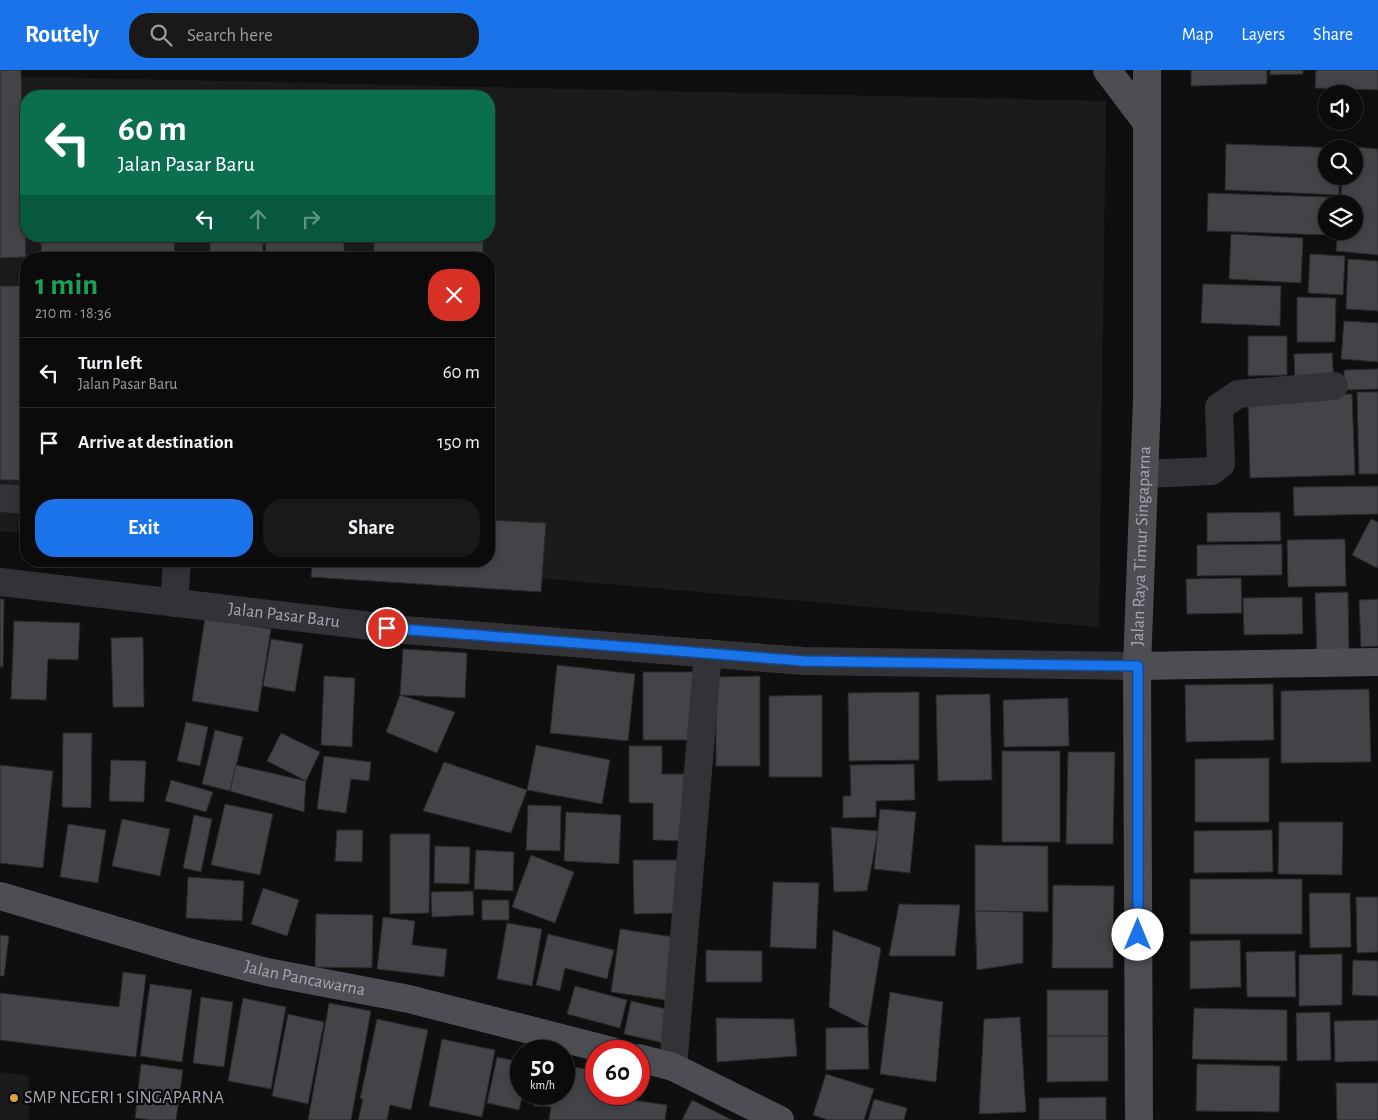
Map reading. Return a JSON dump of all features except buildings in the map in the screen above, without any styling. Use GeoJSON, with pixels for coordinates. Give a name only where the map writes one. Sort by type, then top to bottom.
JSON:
{"type":"FeatureCollection","features":[{"type":"Feature","properties":{"kind":"main road"},"geometry":{"type":"LineString","coordinates":[[1107,70],[1147,123]]}},
{"type":"Feature","properties":{"kind":"main road","name":"Jalan Raya Timur Singaparna"},"geometry":{"type":"LineString","coordinates":[[1139,1120],[1138,666],[1147,400],[1147,70]]}},
{"type":"Feature","properties":{"kind":"main road"},"geometry":{"type":"LineString","coordinates":[[1138,666],[1378,662]]}},
{"type":"Feature","properties":{"kind":"main road","name":"Jalan Pancawarna"},"geometry":{"type":"LineString","coordinates":[[0,896],[185,952],[267,972],[409,999],[585,1044]]}},
{"type":"Feature","properties":{"kind":"main road"},"geometry":{"type":"LineString","coordinates":[[650,1061],[673,1067],[780,1120]]}},
{"type":"Feature","properties":{"kind":"street"},"geometry":{"type":"LineString","coordinates":[[1144,474],[1212,471],[1221,464],[1219,407],[1238,394],[1334,386]]}},
{"type":"Feature","properties":{"kind":"street"},"geometry":{"type":"LineString","coordinates":[[0,498],[20,500]]}},
{"type":"Feature","properties":{"kind":"street"},"geometry":{"type":"LineString","coordinates":[[174,603],[177,567]]}},
{"type":"Feature","properties":{"kind":"street","name":"Jalan Pasar Baru"},"geometry":{"type":"LineString","coordinates":[[0,582],[405,630],[804,661],[1138,666]]}},
{"type":"Feature","properties":{"kind":"street"},"geometry":{"type":"LineString","coordinates":[[673,1067],[708,653]]}},
{"type":"Feature","properties":{"kind":"shaded area"},"geometry":{"type":"Polygon","coordinates":[[[0,76],[1106,101],[1099,627],[413,567],[495,567],[495,252],[20,252],[20,533],[0,531],[0,76]]]}},
{"type":"Feature","properties":{"kind":"shaded area","name":"SMP NEGERI 1 SINGAPARNA"},"geometry":{"type":"Polygon","coordinates":[[[0,1072],[29,1076],[29,1120],[0,1120],[0,1072]]]}},
{"type":"Feature","properties":{"kind":"place","name":"SMP NEGERI 1 SINGAPARNA"},"geometry":{"type":"Point","coordinates":[14,1098]}},
{"type":"Feature","properties":{"kind":"route"},"geometry":{"type":"LineString","coordinates":[[387,628],[804,661],[1138,666],[1138,935]]}}]}
